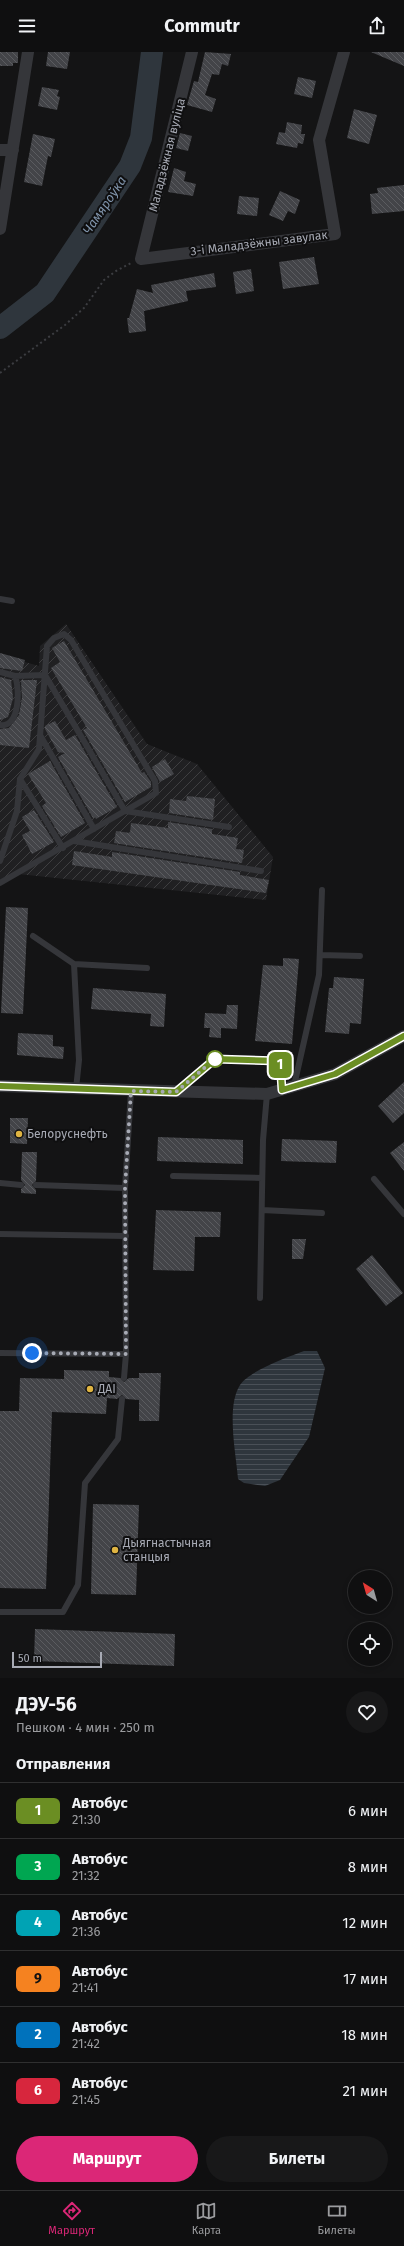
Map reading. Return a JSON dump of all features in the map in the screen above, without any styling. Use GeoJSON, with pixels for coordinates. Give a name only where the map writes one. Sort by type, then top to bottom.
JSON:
{"type":"FeatureCollection","features":[{"type":"Feature","properties":{"kind":"street"},"geometry":{"type":"LineString","coordinates":[[0,229],[28,52]]}},
{"type":"Feature","properties":{"kind":"street","name":"Маладзёжная вуліца"},"geometry":{"type":"LineString","coordinates":[[141,259],[192,52]]}},
{"type":"Feature","properties":{"kind":"street","name":"3-і Маладзёжны завулак"},"geometry":{"type":"LineString","coordinates":[[141,259],[335,234],[319,140],[344,52]]}},
{"type":"Feature","properties":{"kind":"street"},"geometry":{"type":"LineString","coordinates":[[0,150],[13,150]]}},
{"type":"Feature","properties":{"kind":"street"},"geometry":{"type":"LineString","coordinates":[[0,1086],[267,1094],[335,1074],[404,1036]]}},
{"type":"Feature","properties":{"kind":"lane"},"geometry":{"type":"LineString","coordinates":[[0,598],[12,602]]}},
{"type":"Feature","properties":{"kind":"lane"},"geometry":{"type":"LineString","coordinates":[[0,861],[17,811],[20,779],[39,749],[47,646],[54,638],[64,634],[71,640],[155,781],[156,793],[0,883]]}},
{"type":"Feature","properties":{"kind":"lane"},"geometry":{"type":"LineString","coordinates":[[0,672],[15,676],[45,675]]}},
{"type":"Feature","properties":{"kind":"lane"},"geometry":{"type":"LineString","coordinates":[[45,675],[125,811]]}},
{"type":"Feature","properties":{"kind":"lane"},"geometry":{"type":"LineString","coordinates":[[0,725],[4,726],[12,721],[15,713],[18,684],[15,676]]}},
{"type":"Feature","properties":{"kind":"lane"},"geometry":{"type":"LineString","coordinates":[[40,735],[94,830]]}},
{"type":"Feature","properties":{"kind":"lane"},"geometry":{"type":"LineString","coordinates":[[20,779],[63,848]]}},
{"type":"Feature","properties":{"kind":"lane"},"geometry":{"type":"LineString","coordinates":[[125,811],[229,827]]}},
{"type":"Feature","properties":{"kind":"lane"},"geometry":{"type":"LineString","coordinates":[[74,841],[261,871]]}},
{"type":"Feature","properties":{"kind":"lane"},"geometry":{"type":"LineString","coordinates":[[294,1086],[319,974],[322,890]]}},
{"type":"Feature","properties":{"kind":"lane"},"geometry":{"type":"LineString","coordinates":[[32,936],[74,964],[147,968]]}},
{"type":"Feature","properties":{"kind":"lane"},"geometry":{"type":"LineString","coordinates":[[320,955],[360,956]]}},
{"type":"Feature","properties":{"kind":"lane"},"geometry":{"type":"LineString","coordinates":[[74,964],[79,1060],[76,1089]]}},
{"type":"Feature","properties":{"kind":"lane"},"geometry":{"type":"LineString","coordinates":[[176,1092],[215,1059],[280,1061],[282,1090]]}},
{"type":"Feature","properties":{"kind":"lane"},"geometry":{"type":"LineString","coordinates":[[124,1378],[126,1354],[125,1188],[131,1091]]}},
{"type":"Feature","properties":{"kind":"lane"},"geometry":{"type":"LineString","coordinates":[[260,1298],[262,1178],[267,1094]]}},
{"type":"Feature","properties":{"kind":"lane"},"geometry":{"type":"LineString","coordinates":[[173,1176],[262,1178]]}},
{"type":"Feature","properties":{"kind":"lane"},"geometry":{"type":"LineString","coordinates":[[374,1179],[404,1214]]}},
{"type":"Feature","properties":{"kind":"lane"},"geometry":{"type":"LineString","coordinates":[[0,1183],[21,1185]]}},
{"type":"Feature","properties":{"kind":"lane"},"geometry":{"type":"LineString","coordinates":[[36,1185],[125,1188]]}},
{"type":"Feature","properties":{"kind":"lane"},"geometry":{"type":"LineString","coordinates":[[262,1210],[322,1213]]}},
{"type":"Feature","properties":{"kind":"lane"},"geometry":{"type":"LineString","coordinates":[[0,1234],[126,1236]]}},
{"type":"Feature","properties":{"kind":"lane"},"geometry":{"type":"LineString","coordinates":[[0,1353],[126,1354]]}},
{"type":"Feature","properties":{"kind":"lane"},"geometry":{"type":"LineString","coordinates":[[0,1612],[63,1612],[78,1586],[85,1483],[118,1439],[122,1399]]}},
{"type":"Feature","properties":{"kind":"path"},"geometry":{"type":"LineString","coordinates":[[0,373],[65,326],[84,308],[104,280],[116,270],[141,259]]}},
{"type":"Feature","properties":{"kind":"shaded area"},"geometry":{"type":"Polygon","coordinates":[[[66,624],[147,744],[197,764],[273,857],[266,900],[18,874],[0,886],[0,655],[39,666],[40,646],[66,624]]]}},
{"type":"Feature","properties":{"kind":"shaded area"},"geometry":{"type":"Polygon","coordinates":[[[304,1351],[317,1351],[325,1368],[309,1437],[280,1480],[265,1486],[244,1483],[238,1479],[233,1430],[234,1405],[236,1394],[240,1385],[260,1370],[304,1351]]]}},
{"type":"Feature","properties":{"kind":"building"},"geometry":{"type":"Polygon","coordinates":[[[0,52],[18,52],[18,63],[13,63],[13,66],[0,66],[0,52]]]}},
{"type":"Feature","properties":{"kind":"building"},"geometry":{"type":"Polygon","coordinates":[[[48,52],[70,52],[67,69],[46,66],[48,52]]]}},
{"type":"Feature","properties":{"kind":"building"},"geometry":{"type":"Polygon","coordinates":[[[205,52],[231,54],[228,66],[222,64],[219,75],[212,74],[205,95],[216,99],[212,112],[187,105],[194,81],[198,82],[205,52]]]}},
{"type":"Feature","properties":{"kind":"building"},"geometry":{"type":"Polygon","coordinates":[[[371,52],[404,52],[404,66],[371,52]]]}},
{"type":"Feature","properties":{"kind":"building"},"geometry":{"type":"Polygon","coordinates":[[[298,77],[316,81],[312,98],[294,94],[298,77]]]}},
{"type":"Feature","properties":{"kind":"building"},"geometry":{"type":"Polygon","coordinates":[[[42,87],[59,90],[57,96],[60,97],[57,110],[38,106],[42,87]]]}},
{"type":"Feature","properties":{"kind":"building"},"geometry":{"type":"Polygon","coordinates":[[[354,109],[377,115],[369,144],[347,138],[354,109]]]}},
{"type":"Feature","properties":{"kind":"building"},"geometry":{"type":"Polygon","coordinates":[[[287,122],[302,125],[301,134],[305,134],[303,144],[298,143],[297,148],[276,144],[279,132],[285,133],[287,122]]]}},
{"type":"Feature","properties":{"kind":"building"},"geometry":{"type":"Polygon","coordinates":[[[180,133],[192,136],[188,151],[176,148],[180,133]]]}},
{"type":"Feature","properties":{"kind":"building"},"geometry":{"type":"Polygon","coordinates":[[[33,134],[55,139],[51,157],[48,156],[42,186],[24,182],[33,134]]]}},
{"type":"Feature","properties":{"kind":"building"},"geometry":{"type":"Polygon","coordinates":[[[174,168],[186,172],[184,181],[196,184],[193,196],[168,192],[174,168]]]}},
{"type":"Feature","properties":{"kind":"building"},"geometry":{"type":"Polygon","coordinates":[[[404,185],[404,211],[372,214],[370,194],[378,193],[377,188],[404,185]]]}},
{"type":"Feature","properties":{"kind":"building"},"geometry":{"type":"Polygon","coordinates":[[[280,191],[300,200],[295,214],[288,211],[283,221],[269,215],[280,191]]]}},
{"type":"Feature","properties":{"kind":"building"},"geometry":{"type":"Polygon","coordinates":[[[239,196],[259,198],[257,216],[237,214],[239,196]]]}},
{"type":"Feature","properties":{"kind":"building"},"geometry":{"type":"Polygon","coordinates":[[[314,257],[319,284],[283,289],[279,262],[314,257]]]}},
{"type":"Feature","properties":{"kind":"building"},"geometry":{"type":"Polygon","coordinates":[[[251,269],[254,291],[236,294],[233,272],[251,269]]]}},
{"type":"Feature","properties":{"kind":"building"},"geometry":{"type":"Polygon","coordinates":[[[214,273],[216,287],[186,291],[188,301],[144,311],[146,331],[129,333],[127,318],[129,318],[137,289],[153,293],[151,285],[214,273]]]}},
{"type":"Feature","properties":{"kind":"building"},"geometry":{"type":"Polygon","coordinates":[[[64,641],[142,773],[144,772],[151,782],[151,787],[125,802],[83,730],[87,728],[51,668],[60,662],[52,648],[64,641]]]}},
{"type":"Feature","properties":{"kind":"building"},"geometry":{"type":"Polygon","coordinates":[[[0,653],[25,660],[22,671],[0,668],[0,653]]]}},
{"type":"Feature","properties":{"kind":"building"},"geometry":{"type":"Polygon","coordinates":[[[0,677],[11,680],[13,698],[8,717],[0,720],[0,677]]]}},
{"type":"Feature","properties":{"kind":"building"},"geometry":{"type":"Polygon","coordinates":[[[21,680],[37,680],[29,748],[0,745],[0,729],[9,728],[19,715],[22,698],[21,680]]]}},
{"type":"Feature","properties":{"kind":"building"},"geometry":{"type":"Polygon","coordinates":[[[55,721],[66,740],[75,735],[117,807],[96,819],[95,817],[93,818],[58,757],[65,753],[58,752],[45,729],[45,726],[55,721]]]}},
{"type":"Feature","properties":{"kind":"building"},"geometry":{"type":"Polygon","coordinates":[[[165,759],[174,774],[160,782],[152,767],[165,759]]]}},
{"type":"Feature","properties":{"kind":"building"},"geometry":{"type":"Polygon","coordinates":[[[50,761],[85,823],[61,837],[42,806],[46,803],[28,774],[50,761]]]}},
{"type":"Feature","properties":{"kind":"building"},"geometry":{"type":"Polygon","coordinates":[[[187,796],[215,799],[213,820],[169,813],[170,799],[186,801],[187,796]]]}},
{"type":"Feature","properties":{"kind":"building"},"geometry":{"type":"Polygon","coordinates":[[[34,810],[54,842],[32,854],[22,835],[30,831],[22,817],[34,810]]]}},
{"type":"Feature","properties":{"kind":"building"},"geometry":{"type":"Polygon","coordinates":[[[168,822],[212,829],[212,834],[238,838],[236,849],[244,850],[242,863],[114,843],[116,831],[130,833],[131,823],[168,828],[168,822]]]}},
{"type":"Feature","properties":{"kind":"building"},"geometry":{"type":"Polygon","coordinates":[[[74,851],[112,857],[112,852],[240,872],[240,875],[269,880],[266,893],[72,865],[74,851]]]}},
{"type":"Feature","properties":{"kind":"building"},"geometry":{"type":"Polygon","coordinates":[[[6,907],[28,908],[23,1014],[1,1013],[6,907]]]}},
{"type":"Feature","properties":{"kind":"building"},"geometry":{"type":"Polygon","coordinates":[[[283,958],[299,959],[292,1044],[255,1041],[263,965],[283,966],[283,958]]]}},
{"type":"Feature","properties":{"kind":"building"},"geometry":{"type":"Polygon","coordinates":[[[334,977],[364,979],[361,1024],[350,1023],[349,1034],[325,1032],[329,988],[333,988],[334,977]]]}},
{"type":"Feature","properties":{"kind":"building"},"geometry":{"type":"Polygon","coordinates":[[[93,988],[166,994],[164,1027],[150,1026],[151,1014],[91,1009],[93,988]]]}},
{"type":"Feature","properties":{"kind":"building"},"geometry":{"type":"Polygon","coordinates":[[[227,1005],[238,1005],[237,1029],[221,1028],[221,1038],[209,1037],[210,1028],[204,1028],[205,1013],[226,1014],[227,1005]]]}},
{"type":"Feature","properties":{"kind":"building"},"geometry":{"type":"Polygon","coordinates":[[[18,1033],[53,1035],[53,1046],[64,1047],[63,1059],[17,1055],[18,1033]]]}},
{"type":"Feature","properties":{"kind":"building"},"geometry":{"type":"Polygon","coordinates":[[[404,1082],[404,1113],[393,1123],[378,1106],[404,1082]]]}},
{"type":"Feature","properties":{"kind":"building"},"geometry":{"type":"Polygon","coordinates":[[[10,1118],[28,1118],[27,1144],[10,1143],[10,1118]]]}},
{"type":"Feature","properties":{"kind":"building"},"geometry":{"type":"Polygon","coordinates":[[[158,1137],[243,1140],[243,1164],[157,1161],[158,1137]]]}},
{"type":"Feature","properties":{"kind":"building"},"geometry":{"type":"Polygon","coordinates":[[[282,1139],[337,1141],[336,1163],[281,1161],[282,1139]]]}},
{"type":"Feature","properties":{"kind":"building"},"geometry":{"type":"Polygon","coordinates":[[[404,1142],[404,1171],[390,1153],[404,1142]]]}},
{"type":"Feature","properties":{"kind":"building"},"geometry":{"type":"Polygon","coordinates":[[[22,1152],[37,1152],[36,1181],[32,1185],[36,1190],[36,1194],[21,1193],[21,1189],[25,1185],[21,1180],[22,1152]]]}},
{"type":"Feature","properties":{"kind":"building"},"geometry":{"type":"Polygon","coordinates":[[[156,1210],[221,1212],[220,1237],[195,1237],[194,1271],[153,1270],[156,1210]]]}},
{"type":"Feature","properties":{"kind":"building"},"geometry":{"type":"Polygon","coordinates":[[[292,1239],[306,1239],[303,1259],[292,1259],[292,1239]]]}},
{"type":"Feature","properties":{"kind":"building"},"geometry":{"type":"Polygon","coordinates":[[[372,1255],[403,1293],[386,1306],[356,1269],[372,1255]]]}},
{"type":"Feature","properties":{"kind":"building"},"geometry":{"type":"Polygon","coordinates":[[[64,1370],[109,1371],[109,1377],[120,1378],[124,1382],[129,1378],[139,1378],[139,1373],[161,1373],[159,1421],[139,1421],[139,1400],[126,1399],[122,1395],[117,1399],[107,1398],[106,1414],[52,1412],[46,1589],[0,1588],[0,1411],[19,1411],[20,1378],[64,1379],[64,1370]]]}},
{"type":"Feature","properties":{"kind":"building","name":"Дыягнастычная станцыя"},"geometry":{"type":"Polygon","coordinates":[[[93,1504],[139,1505],[136,1595],[91,1594],[93,1504]]]}},
{"type":"Feature","properties":{"kind":"building"},"geometry":{"type":"Polygon","coordinates":[[[35,1629],[175,1634],[174,1666],[34,1661],[35,1629]]]}},
{"type":"Feature","properties":{"kind":"waterway","name":"Чамяроўка"},"geometry":{"type":"LineString","coordinates":[[0,328],[45,293],[130,166],[141,138],[152,52]]}},
{"type":"Feature","properties":{"kind":"bus line","name":"1"},"geometry":{"type":"LineString","coordinates":[[0,1086],[176,1092],[215,1059],[280,1061],[282,1090],[335,1074],[404,1036]]}},
{"type":"Feature","properties":{"kind":"place","name":"Белоруснефть"},"geometry":{"type":"Point","coordinates":[19,1134]}},
{"type":"Feature","properties":{"kind":"place","name":"ДАІ"},"geometry":{"type":"Point","coordinates":[90,1389]}},
{"type":"Feature","properties":{"kind":"place","name":"Дыягнастычная станцыя"},"geometry":{"type":"Point","coordinates":[115,1550]}},
{"type":"Feature","properties":{"kind":"route"},"geometry":{"type":"LineString","coordinates":[[32,1353],[126,1354],[125,1188],[131,1091],[176,1092],[215,1059]]}}]}
